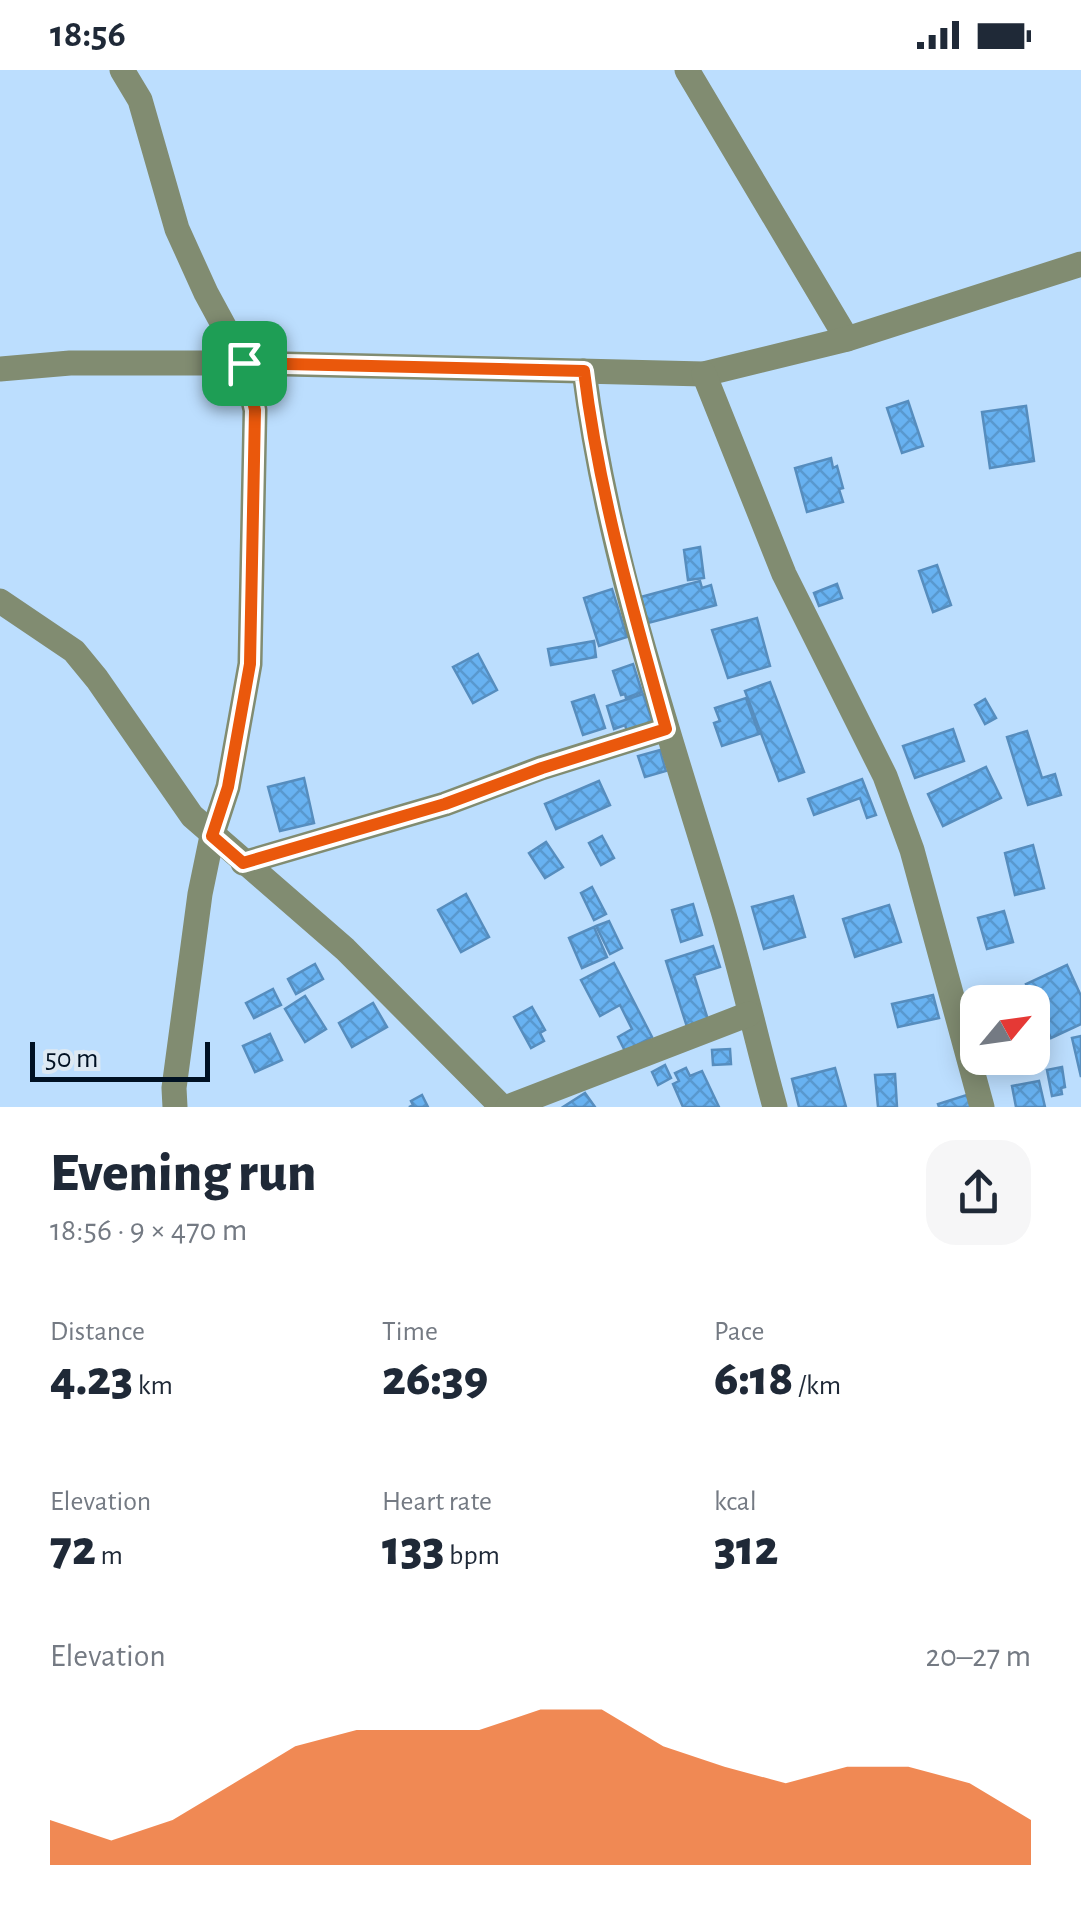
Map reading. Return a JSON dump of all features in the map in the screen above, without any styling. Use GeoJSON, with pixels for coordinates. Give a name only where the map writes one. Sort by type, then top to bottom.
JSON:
{"type":"FeatureCollection","features":[{"type":"Feature","properties":{"kind":"street"},"geometry":{"type":"LineString","coordinates":[[122,70],[140,100],[176,229],[244,363],[255,410],[250,664],[228,787],[212,836],[200,894],[174,1088],[175,1107]]}},
{"type":"Feature","properties":{"kind":"street"},"geometry":{"type":"LineString","coordinates":[[686,70],[847,339]]}},
{"type":"Feature","properties":{"kind":"street"},"geometry":{"type":"LineString","coordinates":[[0,370],[70,364],[244,363],[704,374],[847,339],[1081,264]]}},
{"type":"Feature","properties":{"kind":"street"},"geometry":{"type":"LineString","coordinates":[[584,371],[608,517],[666,729],[722,906],[774,1107]]}},
{"type":"Feature","properties":{"kind":"street"},"geometry":{"type":"LineString","coordinates":[[704,374],[784,574],[885,776],[912,850],[982,1107]]}},
{"type":"Feature","properties":{"kind":"street"},"geometry":{"type":"LineString","coordinates":[[0,601],[74,651],[171,790],[212,836],[345,949],[505,1107],[749,1014]]}},
{"type":"Feature","properties":{"kind":"street"},"geometry":{"type":"LineString","coordinates":[[243,863],[445,804],[666,729]]}},
{"type":"Feature","properties":{"kind":"building"},"geometry":{"type":"Polygon","coordinates":[[[908,401],[923,446],[902,453],[887,408],[908,401]]]}},
{"type":"Feature","properties":{"kind":"building"},"geometry":{"type":"Polygon","coordinates":[[[1026,406],[1034,461],[990,468],[982,412],[1026,406]]]}},
{"type":"Feature","properties":{"kind":"building"},"geometry":{"type":"Polygon","coordinates":[[[831,458],[843,488],[839,489],[843,502],[807,512],[795,468],[831,458]]]}},
{"type":"Feature","properties":{"kind":"building"},"geometry":{"type":"Polygon","coordinates":[[[700,547],[704,578],[688,580],[684,550],[700,547]]]}},
{"type":"Feature","properties":{"kind":"building"},"geometry":{"type":"Polygon","coordinates":[[[937,565],[951,605],[933,612],[919,571],[937,565]]]}},
{"type":"Feature","properties":{"kind":"building"},"geometry":{"type":"Polygon","coordinates":[[[700,581],[702,588],[711,585],[716,605],[648,623],[641,597],[700,581]]]}},
{"type":"Feature","properties":{"kind":"building"},"geometry":{"type":"Polygon","coordinates":[[[837,584],[842,598],[819,606],[814,593],[837,584]]]}},
{"type":"Feature","properties":{"kind":"building"},"geometry":{"type":"Polygon","coordinates":[[[612,589],[627,637],[599,646],[584,598],[612,589]]]}},
{"type":"Feature","properties":{"kind":"building"},"geometry":{"type":"Polygon","coordinates":[[[757,618],[770,666],[728,678],[712,630],[757,618]]]}},
{"type":"Feature","properties":{"kind":"building"},"geometry":{"type":"Polygon","coordinates":[[[594,641],[596,657],[551,665],[548,649],[594,641]]]}},
{"type":"Feature","properties":{"kind":"building"},"geometry":{"type":"Polygon","coordinates":[[[478,654],[497,690],[473,703],[453,667],[478,654]]]}},
{"type":"Feature","properties":{"kind":"building"},"geometry":{"type":"Polygon","coordinates":[[[633,664],[642,692],[626,698],[621,695],[613,671],[633,664]]]}},
{"type":"Feature","properties":{"kind":"building"},"geometry":{"type":"Polygon","coordinates":[[[770,682],[804,772],[779,781],[745,691],[770,682]]]}},
{"type":"Feature","properties":{"kind":"building"},"geometry":{"type":"Polygon","coordinates":[[[643,694],[653,723],[627,731],[625,725],[614,729],[607,706],[643,694]]]}},
{"type":"Feature","properties":{"kind":"building"},"geometry":{"type":"Polygon","coordinates":[[[594,695],[605,728],[583,735],[572,702],[594,695]]]}},
{"type":"Feature","properties":{"kind":"building"},"geometry":{"type":"Polygon","coordinates":[[[746,698],[759,734],[722,746],[714,723],[720,721],[715,708],[746,698]]]}},
{"type":"Feature","properties":{"kind":"building"},"geometry":{"type":"Polygon","coordinates":[[[985,699],[996,718],[985,724],[975,705],[985,699]]]}},
{"type":"Feature","properties":{"kind":"building"},"geometry":{"type":"Polygon","coordinates":[[[953,729],[964,761],[915,778],[903,746],[953,729]]]}},
{"type":"Feature","properties":{"kind":"building"},"geometry":{"type":"Polygon","coordinates":[[[1027,731],[1042,778],[1055,774],[1061,795],[1028,805],[1007,737],[1027,731]]]}},
{"type":"Feature","properties":{"kind":"building"},"geometry":{"type":"Polygon","coordinates":[[[660,750],[666,771],[645,777],[638,756],[660,750]]]}},
{"type":"Feature","properties":{"kind":"building"},"geometry":{"type":"Polygon","coordinates":[[[986,767],[1001,798],[943,826],[928,794],[986,767]]]}},
{"type":"Feature","properties":{"kind":"building"},"geometry":{"type":"Polygon","coordinates":[[[304,778],[314,823],[280,831],[268,787],[304,778]]]}},
{"type":"Feature","properties":{"kind":"building"},"geometry":{"type":"Polygon","coordinates":[[[862,779],[876,815],[867,818],[860,798],[814,815],[808,799],[862,779]]]}},
{"type":"Feature","properties":{"kind":"building"},"geometry":{"type":"Polygon","coordinates":[[[599,781],[610,805],[556,829],[545,804],[599,781]]]}},
{"type":"Feature","properties":{"kind":"building"},"geometry":{"type":"Polygon","coordinates":[[[602,836],[614,858],[601,865],[589,843],[602,836]]]}},
{"type":"Feature","properties":{"kind":"building"},"geometry":{"type":"Polygon","coordinates":[[[546,842],[563,867],[545,878],[529,853],[546,842]]]}},
{"type":"Feature","properties":{"kind":"building"},"geometry":{"type":"Polygon","coordinates":[[[1033,845],[1044,888],[1015,895],[1005,853],[1033,845]]]}},
{"type":"Feature","properties":{"kind":"building"},"geometry":{"type":"Polygon","coordinates":[[[592,887],[606,914],[594,920],[581,893],[592,887]]]}},
{"type":"Feature","properties":{"kind":"building"},"geometry":{"type":"Polygon","coordinates":[[[466,894],[489,937],[461,952],[438,910],[466,894]]]}},
{"type":"Feature","properties":{"kind":"building"},"geometry":{"type":"Polygon","coordinates":[[[793,896],[805,937],[764,949],[752,907],[793,896]]]}},
{"type":"Feature","properties":{"kind":"building"},"geometry":{"type":"Polygon","coordinates":[[[693,904],[702,935],[681,942],[672,910],[693,904]]]}},
{"type":"Feature","properties":{"kind":"building"},"geometry":{"type":"Polygon","coordinates":[[[889,905],[901,942],[855,957],[843,919],[889,905]]]}},
{"type":"Feature","properties":{"kind":"building"},"geometry":{"type":"Polygon","coordinates":[[[1004,911],[1013,942],[987,949],[978,918],[1004,911]]]}},
{"type":"Feature","properties":{"kind":"building"},"geometry":{"type":"Polygon","coordinates":[[[609,921],[622,948],[610,954],[596,926],[609,921]]]}},
{"type":"Feature","properties":{"kind":"building"},"geometry":{"type":"Polygon","coordinates":[[[594,927],[607,957],[582,968],[569,938],[594,927]]]}},
{"type":"Feature","properties":{"kind":"building"},"geometry":{"type":"Polygon","coordinates":[[[713,946],[720,967],[694,975],[709,1023],[688,1030],[666,961],[713,946]]]}},
{"type":"Feature","properties":{"kind":"building"},"geometry":{"type":"Polygon","coordinates":[[[614,963],[652,1037],[625,1051],[618,1037],[632,1029],[620,1005],[600,1016],[581,980],[614,963]]]}},
{"type":"Feature","properties":{"kind":"building"},"geometry":{"type":"Polygon","coordinates":[[[315,964],[323,979],[296,994],[288,979],[315,964]]]}},
{"type":"Feature","properties":{"kind":"building"},"geometry":{"type":"Polygon","coordinates":[[[1067,965],[1081,996],[1081,1024],[1051,1038],[1050,985],[1026,984],[1067,965]]]}},
{"type":"Feature","properties":{"kind":"building"},"geometry":{"type":"Polygon","coordinates":[[[273,989],[281,1005],[254,1018],[246,1003],[273,989]]]}},
{"type":"Feature","properties":{"kind":"building"},"geometry":{"type":"Polygon","coordinates":[[[933,995],[939,1018],[898,1027],[892,1004],[933,995]]]}},
{"type":"Feature","properties":{"kind":"building"},"geometry":{"type":"Polygon","coordinates":[[[305,996],[326,1029],[305,1042],[285,1009],[305,996]]]}},
{"type":"Feature","properties":{"kind":"building"},"geometry":{"type":"Polygon","coordinates":[[[373,1003],[387,1027],[352,1047],[339,1023],[373,1003]]]}},
{"type":"Feature","properties":{"kind":"building"},"geometry":{"type":"Polygon","coordinates":[[[532,1007],[545,1030],[540,1033],[544,1041],[531,1048],[514,1017],[532,1007]]]}},
{"type":"Feature","properties":{"kind":"building"},"geometry":{"type":"Polygon","coordinates":[[[270,1034],[282,1060],[255,1072],[243,1046],[270,1034]]]}},
{"type":"Feature","properties":{"kind":"building"},"geometry":{"type":"Polygon","coordinates":[[[1081,1036],[1081,1077],[1072,1038],[1081,1036]]]}},
{"type":"Feature","properties":{"kind":"building"},"geometry":{"type":"Polygon","coordinates":[[[730,1049],[731,1064],[713,1065],[712,1050],[730,1049]]]}},
{"type":"Feature","properties":{"kind":"building"},"geometry":{"type":"Polygon","coordinates":[[[665,1065],[671,1078],[658,1085],[652,1072],[665,1065]]]}},
{"type":"Feature","properties":{"kind":"building"},"geometry":{"type":"Polygon","coordinates":[[[1062,1067],[1062,1094],[1052,1096],[1050,1069],[1062,1067]]]}},
{"type":"Feature","properties":{"kind":"building"},"geometry":{"type":"Polygon","coordinates":[[[686,1068],[690,1076],[702,1071],[719,1107],[683,1107],[673,1084],[679,1081],[675,1073],[686,1068]]]}},
{"type":"Feature","properties":{"kind":"building"},"geometry":{"type":"Polygon","coordinates":[[[835,1068],[846,1107],[799,1107],[792,1079],[835,1068]]]}},
{"type":"Feature","properties":{"kind":"building"},"geometry":{"type":"Polygon","coordinates":[[[895,1074],[897,1107],[878,1107],[875,1075],[895,1074]]]}},
{"type":"Feature","properties":{"kind":"building"},"geometry":{"type":"Polygon","coordinates":[[[1039,1081],[1045,1107],[1016,1107],[1012,1086],[1039,1081]]]}},
{"type":"Feature","properties":{"kind":"building"},"geometry":{"type":"Polygon","coordinates":[[[585,1093],[595,1107],[563,1107],[585,1093]]]}},
{"type":"Feature","properties":{"kind":"building"},"geometry":{"type":"Polygon","coordinates":[[[973,1093],[977,1107],[939,1107],[938,1104],[973,1093]]]}},
{"type":"Feature","properties":{"kind":"building"},"geometry":{"type":"Polygon","coordinates":[[[422,1095],[428,1107],[409,1107],[413,1105],[411,1101],[422,1095]]]}},
{"type":"Feature","properties":{"kind":"route"},"geometry":{"type":"LineString","coordinates":[[244,363],[584,371],[608,517],[666,729],[445,804],[243,863],[212,836],[228,787],[250,664],[255,410],[244,363]]}}]}
